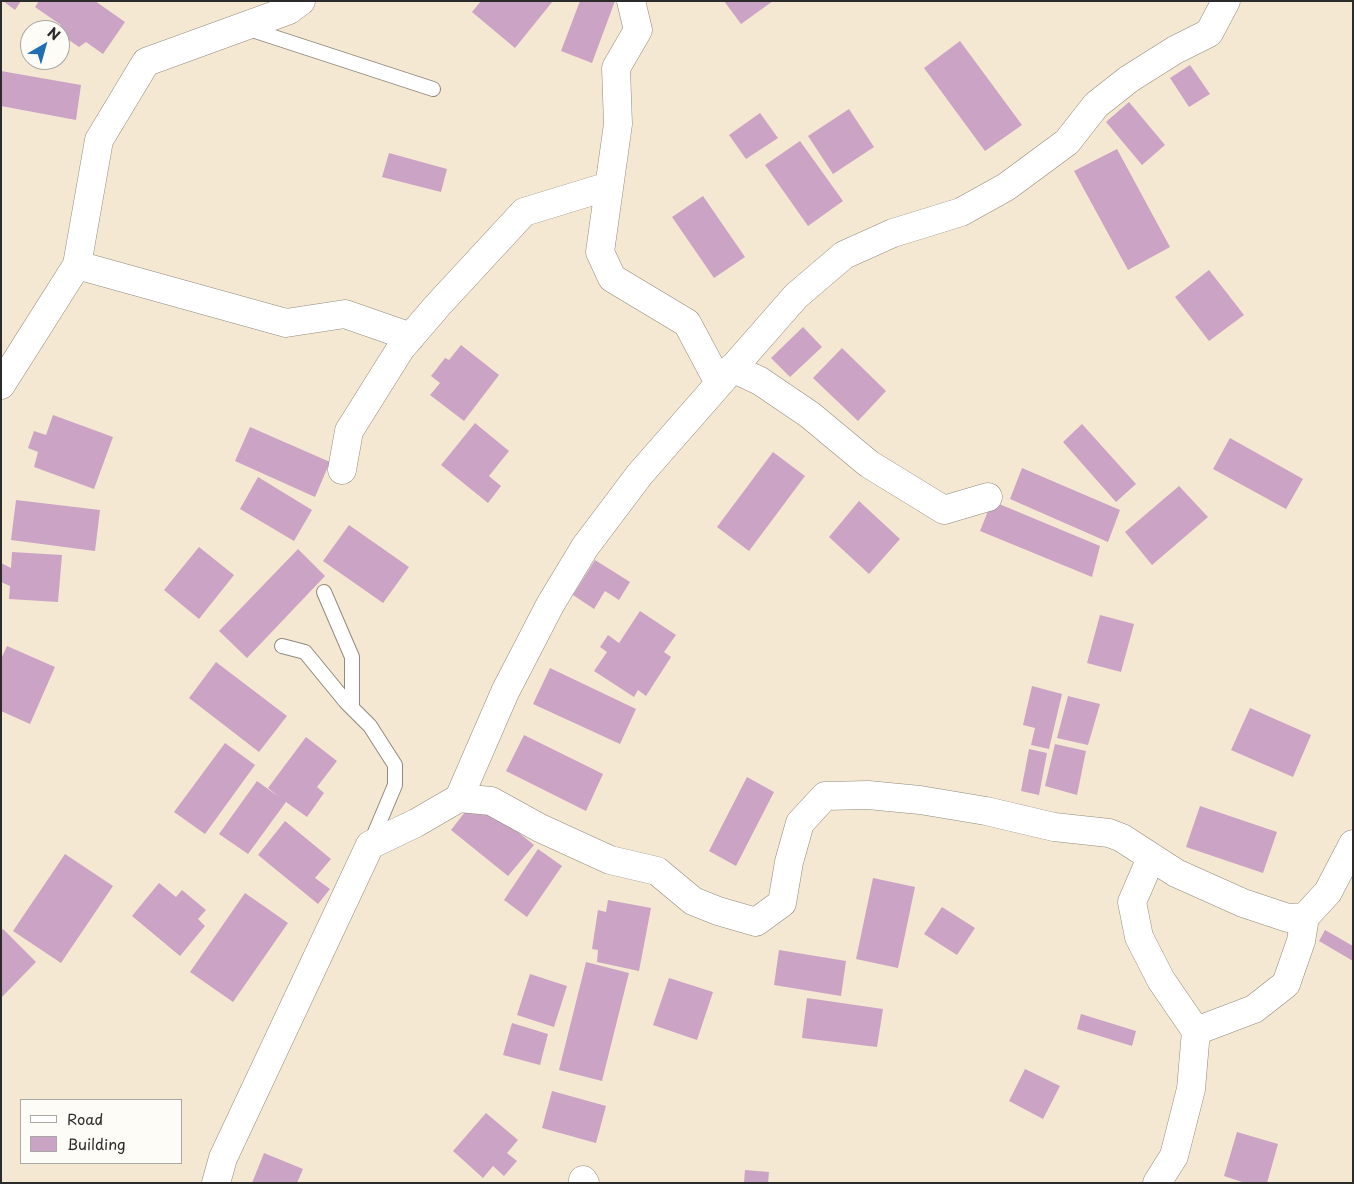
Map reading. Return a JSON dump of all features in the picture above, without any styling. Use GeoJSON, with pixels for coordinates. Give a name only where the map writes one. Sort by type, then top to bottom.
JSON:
{"type":"FeatureCollection","features":[{"type":"Feature","properties":{"kind":"street"},"geometry":{"type":"LineString","coordinates":[[1,385],[77,264],[99,140],[146,62],[289,10],[301,1]]}},
{"type":"Feature","properties":{"kind":"street"},"geometry":{"type":"LineString","coordinates":[[631,1],[638,30],[616,68],[618,124],[600,252],[612,278],[687,323],[726,376],[760,380],[810,415],[868,464],[944,510],[988,497]]}},
{"type":"Feature","properties":{"kind":"street"},"geometry":{"type":"LineString","coordinates":[[459,798],[505,692],[550,605],[585,547],[640,474],[796,296],[844,255],[893,233],[961,212],[1006,187],[1067,142],[1096,105],[1129,79],[1175,50],[1209,34],[1226,1]]}},
{"type":"Feature","properties":{"kind":"street"},"geometry":{"type":"LineString","coordinates":[[342,470],[349,431],[401,348],[524,212],[609,186]]}},
{"type":"Feature","properties":{"kind":"street"},"geometry":{"type":"LineString","coordinates":[[77,264],[286,323],[345,314],[411,337]]}},
{"type":"Feature","properties":{"kind":"street"},"geometry":{"type":"LineString","coordinates":[[216,1183],[223,1158],[370,845],[416,823],[459,798],[491,801],[540,828],[610,860],[656,871],[693,901],[718,911],[756,922],[782,903],[789,862],[800,823],[824,796],[868,795],[920,800],[986,811],[1054,827],[1109,833],[1122,838],[1176,872],[1243,904],[1288,918],[1305,917]]}},
{"type":"Feature","properties":{"kind":"street"},"geometry":{"type":"LineString","coordinates":[[1196,1031],[1254,1009],[1286,984],[1301,942],[1305,917],[1328,892],[1353,844]]}},
{"type":"Feature","properties":{"kind":"street"},"geometry":{"type":"LineString","coordinates":[[1151,858],[1132,902],[1138,937],[1162,980],[1196,1031],[1191,1089],[1174,1156],[1157,1183]]}},
{"type":"Feature","properties":{"kind":"lane"},"geometry":{"type":"LineString","coordinates":[[243,27],[433,89]]}},
{"type":"Feature","properties":{"kind":"lane"},"geometry":{"type":"LineString","coordinates":[[324,592],[352,657],[352,708]]}},
{"type":"Feature","properties":{"kind":"lane"},"geometry":{"type":"LineString","coordinates":[[282,646],[305,652],[352,708],[370,726],[395,765],[395,785],[370,845]]}},
{"type":"Feature","properties":{"kind":"building"},"geometry":{"type":"Polygon","coordinates":[[[3,1],[21,1],[15,10],[3,1]]]}},
{"type":"Feature","properties":{"kind":"building"},"geometry":{"type":"Polygon","coordinates":[[[39,1],[95,1],[125,22],[103,54],[86,42],[79,47],[70,41],[70,20],[54,20],[35,7],[39,1]]]}},
{"type":"Feature","properties":{"kind":"building"},"geometry":{"type":"Polygon","coordinates":[[[481,1],[553,1],[515,48],[472,12],[481,1]]]}},
{"type":"Feature","properties":{"kind":"building"},"geometry":{"type":"Polygon","coordinates":[[[580,1],[615,1],[592,63],[561,51],[580,1]]]}},
{"type":"Feature","properties":{"kind":"building"},"geometry":{"type":"Polygon","coordinates":[[[724,1],[773,1],[741,24],[724,1]]]}},
{"type":"Feature","properties":{"kind":"building"},"geometry":{"type":"Polygon","coordinates":[[[960,41],[1022,125],[985,151],[924,68],[960,41]]]}},
{"type":"Feature","properties":{"kind":"building"},"geometry":{"type":"Polygon","coordinates":[[[1190,65],[1210,94],[1189,107],[1170,78],[1190,65]]]}},
{"type":"Feature","properties":{"kind":"building"},"geometry":{"type":"Polygon","coordinates":[[[1,71],[81,85],[76,120],[1,106],[1,71]]]}},
{"type":"Feature","properties":{"kind":"building"},"geometry":{"type":"Polygon","coordinates":[[[1129,102],[1165,145],[1142,165],[1106,122],[1129,102]]]}},
{"type":"Feature","properties":{"kind":"building"},"geometry":{"type":"Polygon","coordinates":[[[849,109],[874,147],[833,174],[808,136],[849,109]]]}},
{"type":"Feature","properties":{"kind":"building"},"geometry":{"type":"Polygon","coordinates":[[[760,113],[778,138],[746,159],[729,135],[760,113]]]}},
{"type":"Feature","properties":{"kind":"building"},"geometry":{"type":"Polygon","coordinates":[[[800,141],[843,201],[808,226],[765,165],[800,141]]]}},
{"type":"Feature","properties":{"kind":"building"},"geometry":{"type":"Polygon","coordinates":[[[1117,149],[1170,247],[1128,270],[1074,171],[1117,149]]]}},
{"type":"Feature","properties":{"kind":"building"},"geometry":{"type":"Polygon","coordinates":[[[389,153],[447,169],[441,192],[382,177],[389,153]]]}},
{"type":"Feature","properties":{"kind":"building"},"geometry":{"type":"Polygon","coordinates":[[[703,196],[745,257],[714,278],[672,217],[703,196]]]}},
{"type":"Feature","properties":{"kind":"building"},"geometry":{"type":"Polygon","coordinates":[[[1209,270],[1244,315],[1209,341],[1175,297],[1209,270]]]}},
{"type":"Feature","properties":{"kind":"building"},"geometry":{"type":"Polygon","coordinates":[[[803,327],[822,347],[790,377],[771,358],[803,327]]]}},
{"type":"Feature","properties":{"kind":"building"},"geometry":{"type":"Polygon","coordinates":[[[461,345],[499,375],[464,421],[430,395],[440,383],[431,376],[445,358],[449,360],[461,345]]]}},
{"type":"Feature","properties":{"kind":"building"},"geometry":{"type":"Polygon","coordinates":[[[842,348],[886,391],[858,421],[813,378],[842,348]]]}},
{"type":"Feature","properties":{"kind":"building"},"geometry":{"type":"Polygon","coordinates":[[[53,415],[113,437],[94,489],[34,467],[38,452],[28,448],[34,431],[46,435],[53,415]]]}},
{"type":"Feature","properties":{"kind":"building"},"geometry":{"type":"Polygon","coordinates":[[[475,423],[509,451],[489,476],[501,486],[488,503],[441,465],[475,423]]]}},
{"type":"Feature","properties":{"kind":"building"},"geometry":{"type":"Polygon","coordinates":[[[1082,424],[1136,484],[1116,502],[1063,442],[1082,424]]]}},
{"type":"Feature","properties":{"kind":"building"},"geometry":{"type":"Polygon","coordinates":[[[250,427],[330,462],[315,497],[235,461],[250,427]]]}},
{"type":"Feature","properties":{"kind":"building"},"geometry":{"type":"Polygon","coordinates":[[[1230,438],[1303,479],[1286,509],[1213,469],[1230,438]]]}},
{"type":"Feature","properties":{"kind":"building"},"geometry":{"type":"Polygon","coordinates":[[[773,452],[805,476],[749,551],[717,527],[773,452]]]}},
{"type":"Feature","properties":{"kind":"building"},"geometry":{"type":"Polygon","coordinates":[[[1022,468],[1120,510],[1108,542],[1010,499],[1022,468]]]}},
{"type":"Feature","properties":{"kind":"building"},"geometry":{"type":"Polygon","coordinates":[[[258,477],[312,510],[294,541],[240,509],[258,477]]]}},
{"type":"Feature","properties":{"kind":"building"},"geometry":{"type":"Polygon","coordinates":[[[1179,486],[1208,517],[1152,565],[1125,532],[1179,486]]]}},
{"type":"Feature","properties":{"kind":"building"},"geometry":{"type":"Polygon","coordinates":[[[16,500],[100,510],[95,551],[11,540],[16,500]]]}},
{"type":"Feature","properties":{"kind":"building"},"geometry":{"type":"Polygon","coordinates":[[[859,501],[900,539],[869,574],[829,537],[859,501]]]}},
{"type":"Feature","properties":{"kind":"building"},"geometry":{"type":"Polygon","coordinates":[[[992,501],[1100,546],[1092,577],[980,531],[992,501]]]}},
{"type":"Feature","properties":{"kind":"building"},"geometry":{"type":"Polygon","coordinates":[[[349,525],[409,567],[383,603],[323,561],[349,525]]]}},
{"type":"Feature","properties":{"kind":"building"},"geometry":{"type":"Polygon","coordinates":[[[199,547],[234,575],[199,619],[164,590],[199,547]]]}},
{"type":"Feature","properties":{"kind":"building"},"geometry":{"type":"Polygon","coordinates":[[[298,549],[325,576],[247,658],[219,631],[298,549]]]}},
{"type":"Feature","properties":{"kind":"building"},"geometry":{"type":"Polygon","coordinates":[[[12,552],[62,555],[58,602],[9,599],[10,586],[1,582],[1,563],[11,568],[12,552]]]}},
{"type":"Feature","properties":{"kind":"building"},"geometry":{"type":"Polygon","coordinates":[[[595,560],[630,582],[619,600],[605,591],[594,609],[573,595],[595,560]]]}},
{"type":"Feature","properties":{"kind":"building"},"geometry":{"type":"Polygon","coordinates":[[[640,611],[676,635],[664,652],[671,657],[646,696],[638,690],[634,697],[594,671],[607,652],[600,647],[608,635],[619,643],[640,611]]]}},
{"type":"Feature","properties":{"kind":"building"},"geometry":{"type":"Polygon","coordinates":[[[1100,615],[1134,624],[1121,672],[1087,663],[1100,615]]]}},
{"type":"Feature","properties":{"kind":"building"},"geometry":{"type":"Polygon","coordinates":[[[7,646],[55,667],[30,724],[1,711],[1,659],[7,646]]]}},
{"type":"Feature","properties":{"kind":"building"},"geometry":{"type":"Polygon","coordinates":[[[216,662],[287,716],[259,752],[189,698],[216,662]]]}},
{"type":"Feature","properties":{"kind":"building"},"geometry":{"type":"Polygon","coordinates":[[[550,668],[636,709],[620,744],[533,704],[550,668]]]}},
{"type":"Feature","properties":{"kind":"building"},"geometry":{"type":"Polygon","coordinates":[[[1032,686],[1062,694],[1049,749],[1031,745],[1035,728],[1023,725],[1032,686]]]}},
{"type":"Feature","properties":{"kind":"building"},"geometry":{"type":"Polygon","coordinates":[[[1068,696],[1100,704],[1088,745],[1057,738],[1068,696]]]}},
{"type":"Feature","properties":{"kind":"building"},"geometry":{"type":"Polygon","coordinates":[[[1250,708],[1311,735],[1293,777],[1231,750],[1250,708]]]}},
{"type":"Feature","properties":{"kind":"building"},"geometry":{"type":"Polygon","coordinates":[[[524,735],[603,774],[586,811],[506,771],[524,735]]]}},
{"type":"Feature","properties":{"kind":"building"},"geometry":{"type":"Polygon","coordinates":[[[306,737],[337,761],[317,787],[324,793],[307,817],[286,802],[248,854],[219,834],[257,781],[279,797],[268,788],[306,737]]]}},
{"type":"Feature","properties":{"kind":"building"},"geometry":{"type":"Polygon","coordinates":[[[225,743],[255,765],[205,834],[174,812],[225,743]]]}},
{"type":"Feature","properties":{"kind":"building"},"geometry":{"type":"Polygon","coordinates":[[[1055,744],[1086,751],[1077,795],[1045,786],[1055,744]]]}},
{"type":"Feature","properties":{"kind":"building"},"geometry":{"type":"Polygon","coordinates":[[[1029,749],[1047,753],[1039,795],[1021,791],[1029,749]]]}},
{"type":"Feature","properties":{"kind":"building"},"geometry":{"type":"Polygon","coordinates":[[[747,777],[774,792],[736,866],[709,851],[747,777]]]}},
{"type":"Feature","properties":{"kind":"building"},"geometry":{"type":"Polygon","coordinates":[[[476,798],[534,845],[508,876],[451,830],[476,798]]]}},
{"type":"Feature","properties":{"kind":"building"},"geometry":{"type":"Polygon","coordinates":[[[1200,806],[1277,832],[1263,873],[1186,847],[1200,806]]]}},
{"type":"Feature","properties":{"kind":"building"},"geometry":{"type":"Polygon","coordinates":[[[285,821],[331,859],[315,878],[330,889],[318,904],[258,855],[285,821]]]}},
{"type":"Feature","properties":{"kind":"building"},"geometry":{"type":"Polygon","coordinates":[[[538,849],[562,866],[527,917],[504,900],[538,849]]]}},
{"type":"Feature","properties":{"kind":"building"},"geometry":{"type":"Polygon","coordinates":[[[65,854],[113,886],[61,963],[13,931],[65,854]]]}},
{"type":"Feature","properties":{"kind":"building"},"geometry":{"type":"Polygon","coordinates":[[[873,878],[915,887],[898,968],[856,959],[873,878]]]}},
{"type":"Feature","properties":{"kind":"building"},"geometry":{"type":"Polygon","coordinates":[[[159,883],[176,897],[182,890],[206,910],[198,919],[205,926],[180,956],[132,916],[159,883]]]}},
{"type":"Feature","properties":{"kind":"building"},"geometry":{"type":"Polygon","coordinates":[[[245,893],[288,923],[233,1002],[190,972],[245,893]]]}},
{"type":"Feature","properties":{"kind":"building"},"geometry":{"type":"Polygon","coordinates":[[[608,900],[651,908],[639,971],[597,962],[598,950],[592,949],[598,910],[606,912],[608,900]]]}},
{"type":"Feature","properties":{"kind":"building"},"geometry":{"type":"Polygon","coordinates":[[[942,907],[975,928],[957,955],[924,934],[942,907]]]}},
{"type":"Feature","properties":{"kind":"building"},"geometry":{"type":"Polygon","coordinates":[[[3,929],[36,962],[1,998],[1,930],[3,929]]]}},
{"type":"Feature","properties":{"kind":"building"},"geometry":{"type":"Polygon","coordinates":[[[1325,930],[1353,946],[1353,961],[1319,941],[1325,930]]]}},
{"type":"Feature","properties":{"kind":"building"},"geometry":{"type":"Polygon","coordinates":[[[779,950],[846,961],[841,996],[774,985],[779,950]]]}},
{"type":"Feature","properties":{"kind":"building"},"geometry":{"type":"Polygon","coordinates":[[[586,962],[629,973],[602,1081],[559,1070],[586,962]]]}},
{"type":"Feature","properties":{"kind":"building"},"geometry":{"type":"Polygon","coordinates":[[[530,974],[567,986],[554,1027],[517,1015],[530,974]]]}},
{"type":"Feature","properties":{"kind":"building"},"geometry":{"type":"Polygon","coordinates":[[[669,978],[713,992],[697,1040],[653,1025],[669,978]]]}},
{"type":"Feature","properties":{"kind":"building"},"geometry":{"type":"Polygon","coordinates":[[[807,998],[883,1009],[877,1047],[802,1038],[807,998]]]}},
{"type":"Feature","properties":{"kind":"building"},"geometry":{"type":"Polygon","coordinates":[[[1081,1014],[1136,1031],[1132,1046],[1077,1029],[1081,1014]]]}},
{"type":"Feature","properties":{"kind":"building"},"geometry":{"type":"Polygon","coordinates":[[[512,1023],[548,1034],[540,1065],[503,1055],[512,1023]]]}},
{"type":"Feature","properties":{"kind":"building"},"geometry":{"type":"Polygon","coordinates":[[[1025,1069],[1060,1086],[1043,1119],[1009,1101],[1025,1069]]]}},
{"type":"Feature","properties":{"kind":"building"},"geometry":{"type":"Polygon","coordinates":[[[552,1091],[606,1106],[596,1143],[542,1128],[552,1091]]]}},
{"type":"Feature","properties":{"kind":"building"},"geometry":{"type":"Polygon","coordinates":[[[486,1113],[518,1140],[507,1153],[517,1161],[504,1176],[493,1166],[483,1178],[453,1151],[486,1113]]]}},
{"type":"Feature","properties":{"kind":"building"},"geometry":{"type":"Polygon","coordinates":[[[1237,1132],[1278,1144],[1267,1183],[1245,1183],[1224,1176],[1237,1132]]]}},
{"type":"Feature","properties":{"kind":"building"},"geometry":{"type":"Polygon","coordinates":[[[264,1153],[303,1169],[297,1183],[252,1183],[264,1153]]]}},
{"type":"Feature","properties":{"kind":"building"},"geometry":{"type":"Polygon","coordinates":[[[745,1170],[769,1172],[768,1183],[744,1183],[745,1170]]]}}]}
